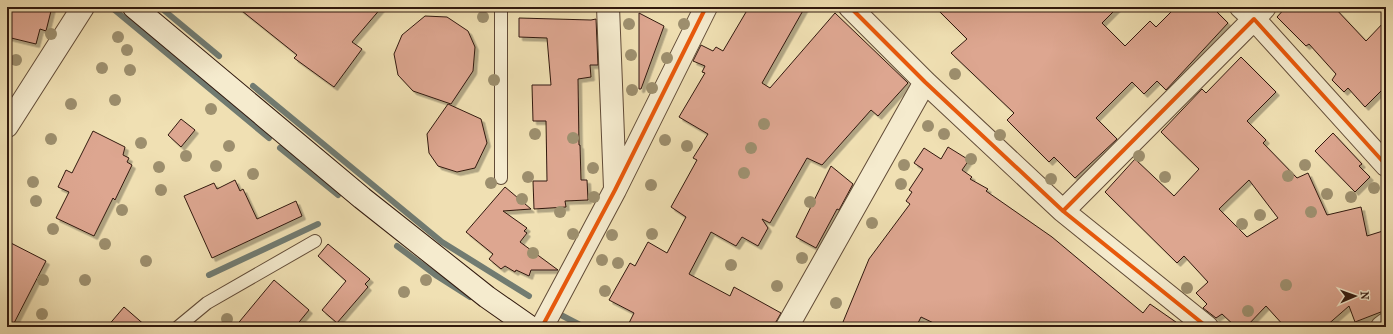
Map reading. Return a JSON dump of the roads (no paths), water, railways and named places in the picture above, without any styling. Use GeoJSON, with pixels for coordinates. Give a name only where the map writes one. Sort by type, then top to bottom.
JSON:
{"type":"FeatureCollection","features":[{"type":"Feature","properties":{"kind":"street"},"geometry":{"type":"LineString","coordinates":[[7,126],[15,96],[83,7]]}},
{"type":"Feature","properties":{"kind":"street"},"geometry":{"type":"LineString","coordinates":[[134,7],[362,198],[487,297],[530,327]]}},
{"type":"Feature","properties":{"kind":"street"},"geometry":{"type":"LineString","coordinates":[[608,7],[615,190]]}},
{"type":"Feature","properties":{"kind":"street"},"geometry":{"type":"LineString","coordinates":[[542,327],[615,190],[706,7]]}},
{"type":"Feature","properties":{"kind":"street"},"geometry":{"type":"LineString","coordinates":[[850,7],[926,82],[1063,211],[1207,327]]}},
{"type":"Feature","properties":{"kind":"street"},"geometry":{"type":"LineString","coordinates":[[1063,211],[1253,11],[1386,165]]}},
{"type":"Feature","properties":{"kind":"street"},"geometry":{"type":"LineString","coordinates":[[794,325],[926,82]]}},
{"type":"Feature","properties":{"kind":"street"},"geometry":{"type":"LineString","coordinates":[[1382,327],[1386,324]]}},
{"type":"Feature","properties":{"kind":"lane"},"geometry":{"type":"LineString","coordinates":[[501,178],[502,7]]}},
{"type":"Feature","properties":{"kind":"lane"},"geometry":{"type":"LineString","coordinates":[[178,327],[207,303],[315,241]]}},
{"type":"Feature","properties":{"kind":"waterway"},"geometry":{"type":"LineString","coordinates":[[111,7],[269,138]]}},
{"type":"Feature","properties":{"kind":"waterway"},"geometry":{"type":"LineString","coordinates":[[160,7],[219,56]]}},
{"type":"Feature","properties":{"kind":"waterway"},"geometry":{"type":"LineString","coordinates":[[253,86],[442,242],[529,296]]}},
{"type":"Feature","properties":{"kind":"waterway"},"geometry":{"type":"LineString","coordinates":[[280,148],[338,195]]}},
{"type":"Feature","properties":{"kind":"waterway"},"geometry":{"type":"LineString","coordinates":[[209,275],[318,224]]}},
{"type":"Feature","properties":{"kind":"waterway"},"geometry":{"type":"LineString","coordinates":[[397,246],[437,276],[470,297]]}},
{"type":"Feature","properties":{"kind":"waterway"},"geometry":{"type":"LineString","coordinates":[[559,314],[584,327]]}}]}
